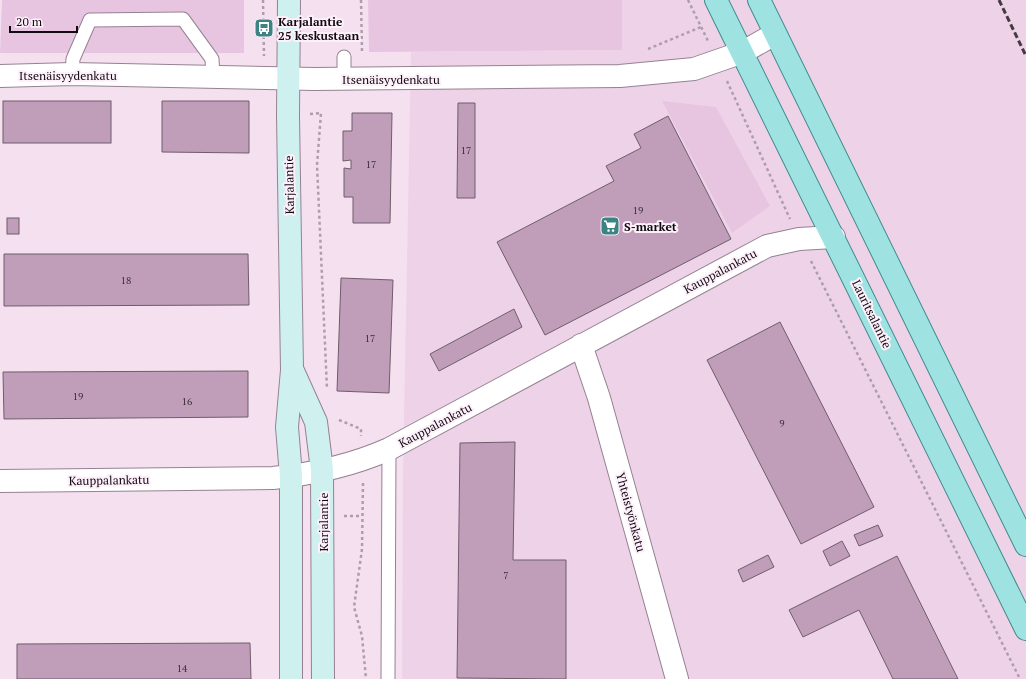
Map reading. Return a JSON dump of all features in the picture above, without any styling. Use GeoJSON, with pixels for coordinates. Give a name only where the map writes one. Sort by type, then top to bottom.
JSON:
{"type":"FeatureCollection","features":[{"type":"Feature","properties":{"kind":"main road","name":"Karjalantie"},"geometry":{"type":"LineString","coordinates":[[289,0],[288,115],[292,370],[287,427],[291,476],[291,679]]}},
{"type":"Feature","properties":{"kind":"main road","name":"Lauritsalantie"},"geometry":{"type":"LineString","coordinates":[[716,0],[743,52],[1026,629]]}},
{"type":"Feature","properties":{"kind":"main road"},"geometry":{"type":"LineString","coordinates":[[759,0],[1026,545]]}},
{"type":"Feature","properties":{"kind":"main road","name":"Karjalantie"},"geometry":{"type":"LineString","coordinates":[[292,370],[316,422],[322,470],[323,679]]}},
{"type":"Feature","properties":{"kind":"street","name":"Itsenäisyydenkatu"},"geometry":{"type":"LineString","coordinates":[[0,76],[72,74],[267,79],[344,79],[620,76],[694,69],[718,62],[743,52],[775,34]]}},
{"type":"Feature","properties":{"kind":"street","name":"Kauppalankatu"},"geometry":{"type":"LineString","coordinates":[[0,481],[273,478],[291,476],[364,461],[390,449],[767,246],[799,239],[834,237]]}},
{"type":"Feature","properties":{"kind":"street","name":"Yhteistyönkatu"},"geometry":{"type":"LineString","coordinates":[[581,345],[599,398],[677,679]]}},
{"type":"Feature","properties":{"kind":"lane"},"geometry":{"type":"LineString","coordinates":[[72,74],[72,59],[90,20],[183,20],[212,59],[213,77]]}},
{"type":"Feature","properties":{"kind":"lane"},"geometry":{"type":"LineString","coordinates":[[344,57],[344,79]]}},
{"type":"Feature","properties":{"kind":"lane"},"geometry":{"type":"LineString","coordinates":[[388,679],[390,449]]}},
{"type":"Feature","properties":{"kind":"path"},"geometry":{"type":"LineString","coordinates":[[263,0],[263,51],[267,79]]}},
{"type":"Feature","properties":{"kind":"path"},"geometry":{"type":"LineString","coordinates":[[361,0],[362,52]]}},
{"type":"Feature","properties":{"kind":"path"},"geometry":{"type":"LineString","coordinates":[[688,0],[799,239],[819,275],[1020,679]]}},
{"type":"Feature","properties":{"kind":"path"},"geometry":{"type":"LineString","coordinates":[[288,115],[321,113],[317,165],[327,393]]}},
{"type":"Feature","properties":{"kind":"path"},"geometry":{"type":"LineString","coordinates":[[336,419],[361,429],[364,461],[362,549],[354,607],[362,636],[366,679]]}},
{"type":"Feature","properties":{"kind":"shaded area"},"geometry":{"type":"Polygon","coordinates":[[[2,0],[244,0],[244,53],[0,53],[2,0]]]}},
{"type":"Feature","properties":{"kind":"shaded area"},"geometry":{"type":"Polygon","coordinates":[[[368,0],[622,0],[622,50],[369,52],[368,0]]]}},
{"type":"Feature","properties":{"kind":"shaded area"},"geometry":{"type":"Polygon","coordinates":[[[622,0],[1026,0],[1026,679],[402,679],[403,471],[411,52],[622,50],[622,0]]]}},
{"type":"Feature","properties":{"kind":"shaded area"},"geometry":{"type":"Polygon","coordinates":[[[662,101],[716,107],[770,206],[732,233],[662,101]]]}},
{"type":"Feature","properties":{"kind":"building"},"geometry":{"type":"Polygon","coordinates":[[[3,101],[111,101],[111,143],[3,143],[3,101]]]}},
{"type":"Feature","properties":{"kind":"building"},"geometry":{"type":"Polygon","coordinates":[[[162,101],[249,101],[249,153],[162,152],[162,101]]]}},
{"type":"Feature","properties":{"kind":"building"},"geometry":{"type":"Polygon","coordinates":[[[458,103],[475,103],[475,198],[457,198],[458,103]]]}},
{"type":"Feature","properties":{"kind":"building"},"geometry":{"type":"Polygon","coordinates":[[[352,113],[392,113],[390,223],[353,223],[353,197],[344,197],[344,168],[351,169],[351,160],[343,161],[343,131],[352,131],[352,113]]]}},
{"type":"Feature","properties":{"kind":"building"},"geometry":{"type":"Polygon","coordinates":[[[668,116],[731,239],[545,335],[497,242],[614,181],[606,166],[641,148],[634,134],[668,116]]]}},
{"type":"Feature","properties":{"kind":"building"},"geometry":{"type":"Polygon","coordinates":[[[7,218],[19,218],[19,234],[7,234],[7,218]]]}},
{"type":"Feature","properties":{"kind":"building"},"geometry":{"type":"Polygon","coordinates":[[[4,254],[248,254],[249,305],[4,306],[4,254]]]}},
{"type":"Feature","properties":{"kind":"building"},"geometry":{"type":"Polygon","coordinates":[[[341,278],[393,280],[389,393],[337,391],[341,278]]]}},
{"type":"Feature","properties":{"kind":"building"},"geometry":{"type":"Polygon","coordinates":[[[514,309],[522,327],[439,371],[430,354],[514,309]]]}},
{"type":"Feature","properties":{"kind":"building"},"geometry":{"type":"Polygon","coordinates":[[[780,322],[874,507],[801,544],[707,360],[780,322]]]}},
{"type":"Feature","properties":{"kind":"building"},"geometry":{"type":"Polygon","coordinates":[[[248,371],[248,417],[4,419],[3,372],[248,371]]]}},
{"type":"Feature","properties":{"kind":"building"},"geometry":{"type":"Polygon","coordinates":[[[515,442],[513,560],[566,560],[566,679],[457,678],[460,443],[515,442]]]}},
{"type":"Feature","properties":{"kind":"building"},"geometry":{"type":"Polygon","coordinates":[[[878,525],[883,536],[859,546],[854,535],[878,525]]]}},
{"type":"Feature","properties":{"kind":"building"},"geometry":{"type":"Polygon","coordinates":[[[842,541],[850,556],[830,566],[823,551],[842,541]]]}},
{"type":"Feature","properties":{"kind":"building"},"geometry":{"type":"Polygon","coordinates":[[[768,555],[774,567],[743,582],[738,570],[768,555]]]}},
{"type":"Feature","properties":{"kind":"building"},"geometry":{"type":"Polygon","coordinates":[[[897,556],[958,679],[893,679],[859,610],[803,637],[789,610],[897,556]]]}},
{"type":"Feature","properties":{"kind":"building"},"geometry":{"type":"Polygon","coordinates":[[[250,643],[251,679],[17,679],[17,644],[250,643]]]}},
{"type":"Feature","properties":{"kind":"railway"},"geometry":{"type":"LineString","coordinates":[[999,0],[1026,56]]}},
{"type":"Feature","properties":{"kind":"place","name":"Karjalantie 25 keskustaan"},"geometry":{"type":"Point","coordinates":[264,28]}},
{"type":"Feature","properties":{"kind":"place","name":"S-market"},"geometry":{"type":"Point","coordinates":[610,226]}}]}
